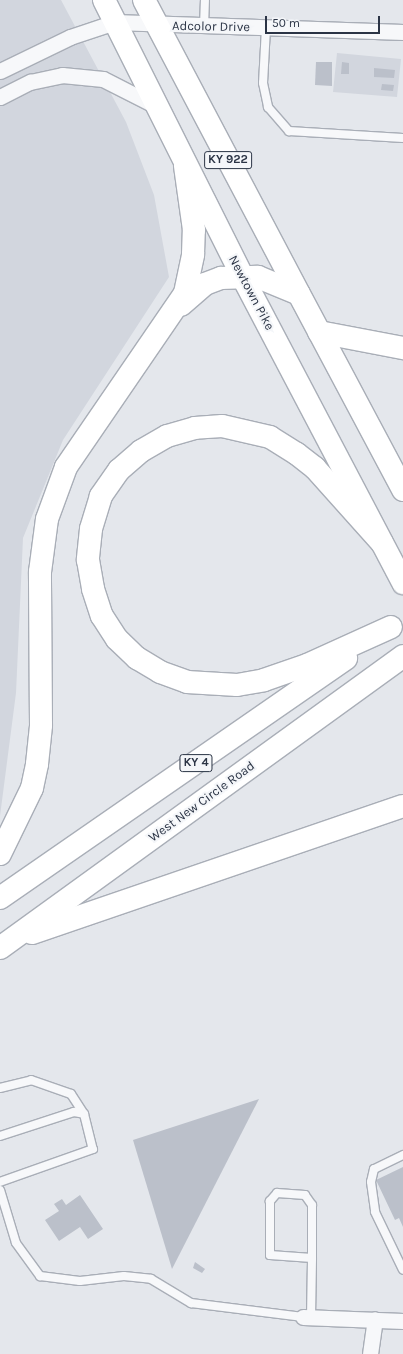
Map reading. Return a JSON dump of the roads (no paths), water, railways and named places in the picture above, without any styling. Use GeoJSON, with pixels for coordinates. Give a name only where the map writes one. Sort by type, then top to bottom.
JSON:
{"type":"FeatureCollection","features":[{"type":"Feature","properties":{"kind":"main road","name":"Newtown Pike"},"geometry":{"type":"LineString","coordinates":[[104,0],[159,107],[185,166],[403,583]]}},
{"type":"Feature","properties":{"kind":"main road","name":"KY 922"},"geometry":{"type":"LineString","coordinates":[[144,0],[403,490]]}},
{"type":"Feature","properties":{"kind":"main road"},"geometry":{"type":"LineString","coordinates":[[0,854],[32,788],[37,764],[41,725],[40,572],[47,519],[56,490],[66,467],[174,311],[185,292],[193,254],[194,230],[185,166]]}},
{"type":"Feature","properties":{"kind":"main road"},"geometry":{"type":"LineString","coordinates":[[174,311],[205,284],[221,278],[242,276],[279,283],[299,294]]}},
{"type":"Feature","properties":{"kind":"main road"},"geometry":{"type":"LineString","coordinates":[[319,332],[403,348]]}},
{"type":"Feature","properties":{"kind":"main road"},"geometry":{"type":"LineString","coordinates":[[382,543],[315,468],[297,454],[270,437],[222,426],[195,428],[167,436],[141,451],[119,470],[101,496],[90,529],[88,560],[93,589],[102,616],[117,639],[143,662],[186,682],[236,685],[264,680],[307,665],[397,623]]}},
{"type":"Feature","properties":{"kind":"main road","name":"KY 4"},"geometry":{"type":"LineString","coordinates":[[0,898],[397,623]]}},
{"type":"Feature","properties":{"kind":"main road","name":"West New Circle Road"},"geometry":{"type":"LineString","coordinates":[[5,944],[403,656]]}},
{"type":"Feature","properties":{"kind":"main road"},"geometry":{"type":"LineString","coordinates":[[5,944],[403,806]]}},
{"type":"Feature","properties":{"kind":"street","name":"Adcolor Drive"},"geometry":{"type":"LineString","coordinates":[[115,22],[157,26],[403,32]]}},
{"type":"Feature","properties":{"kind":"street"},"geometry":{"type":"LineString","coordinates":[[0,71],[70,37],[115,22]]}},
{"type":"Feature","properties":{"kind":"street"},"geometry":{"type":"LineString","coordinates":[[0,97],[30,82],[62,74],[103,80],[159,107]]}},
{"type":"Feature","properties":{"kind":"street"},"geometry":{"type":"LineString","coordinates":[[307,1317],[403,1321]]}},
{"type":"Feature","properties":{"kind":"street"},"geometry":{"type":"LineString","coordinates":[[370,1354],[375,1320]]}},
{"type":"Feature","properties":{"kind":"lane"},"geometry":{"type":"LineString","coordinates":[[204,27],[205,0]]}},
{"type":"Feature","properties":{"kind":"lane"},"geometry":{"type":"LineString","coordinates":[[266,28],[263,83],[268,107],[289,131],[403,138]]}},
{"type":"Feature","properties":{"kind":"lane"},"geometry":{"type":"LineString","coordinates":[[0,1088],[31,1080],[71,1094],[84,1114],[93,1149],[0,1182]]}},
{"type":"Feature","properties":{"kind":"lane"},"geometry":{"type":"LineString","coordinates":[[0,1136],[74,1112],[84,1114]]}},
{"type":"Feature","properties":{"kind":"lane"},"geometry":{"type":"LineString","coordinates":[[403,1155],[374,1169],[371,1182],[374,1212],[403,1270]]}},
{"type":"Feature","properties":{"kind":"lane"},"geometry":{"type":"LineString","coordinates":[[0,1190],[16,1243],[40,1276],[80,1281],[124,1276],[151,1279],[191,1303],[307,1317],[312,1258],[310,1199],[305,1195],[277,1192],[270,1201],[270,1255],[312,1258]]}}]}
